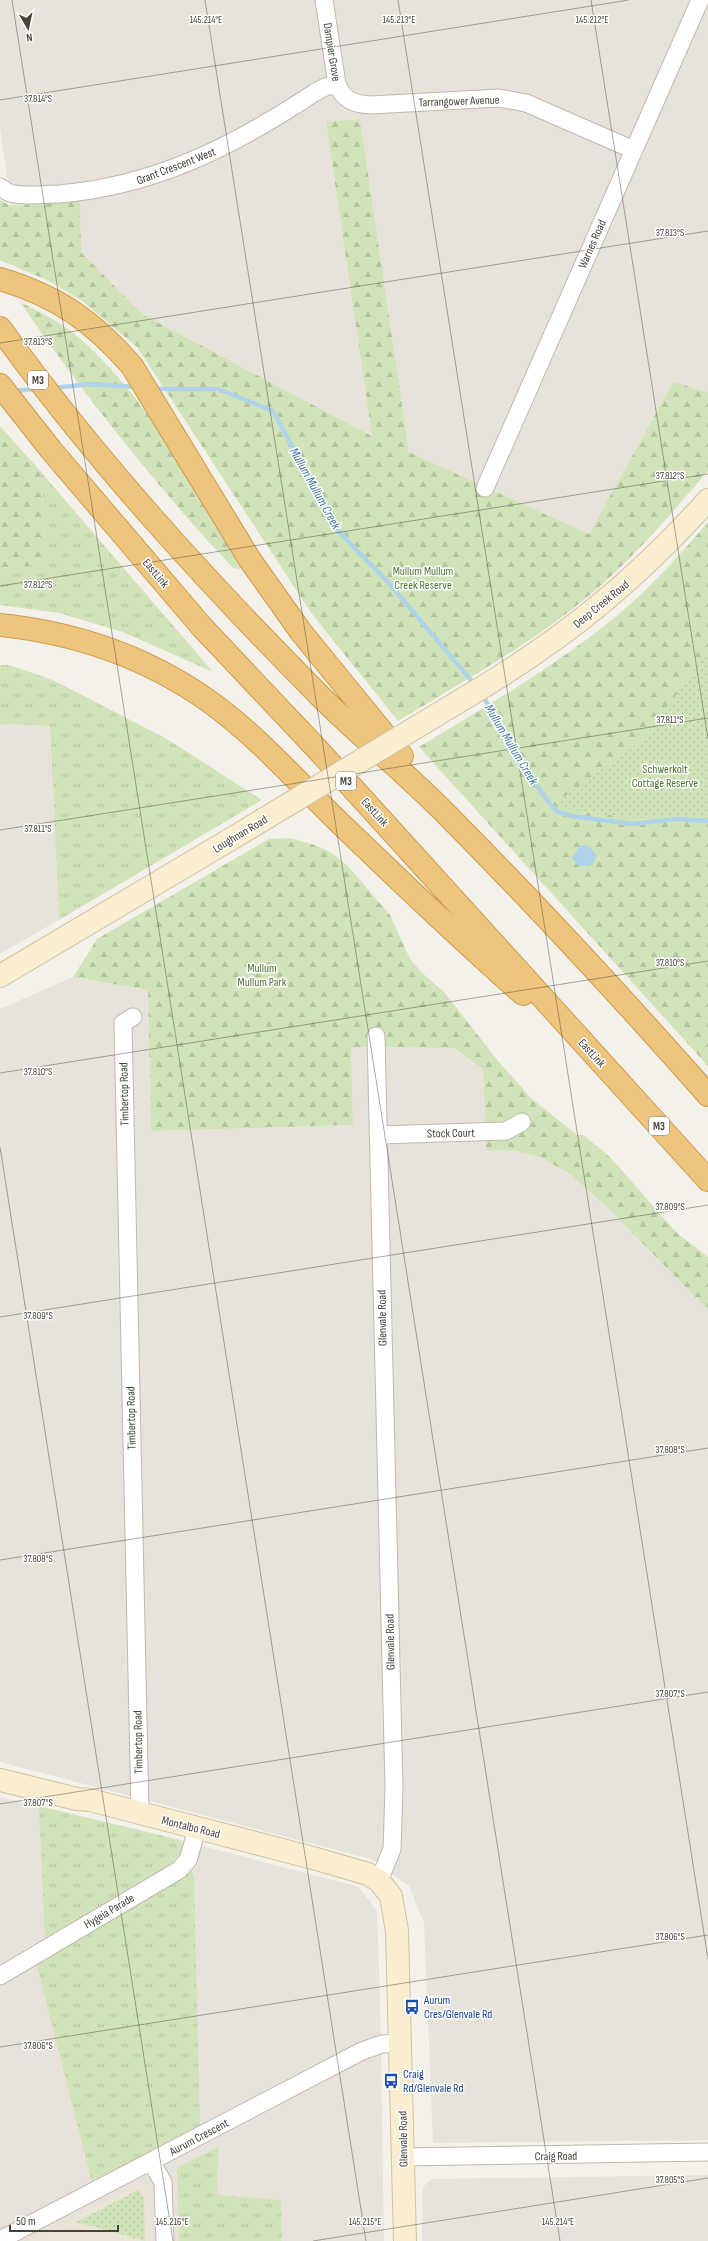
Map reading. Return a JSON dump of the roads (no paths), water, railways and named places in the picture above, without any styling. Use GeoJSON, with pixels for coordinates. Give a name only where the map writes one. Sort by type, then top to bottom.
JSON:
{"type":"FeatureCollection","features":[{"type":"Feature","properties":{"kind":"highway"},"geometry":{"type":"LineString","coordinates":[[0,279],[29,288],[56,300],[78,314],[110,340],[132,366],[250,560],[301,632],[453,820]]}},
{"type":"Feature","properties":{"kind":"highway","name":"M3"},"geometry":{"type":"LineString","coordinates":[[0,328],[32,373],[166,534],[321,697],[453,820],[652,1031],[708,1095]]}},
{"type":"Feature","properties":{"kind":"highway"},"geometry":{"type":"LineString","coordinates":[[0,385],[48,450]]}},
{"type":"Feature","properties":{"kind":"highway"},"geometry":{"type":"LineString","coordinates":[[0,405],[48,450]]}},
{"type":"Feature","properties":{"kind":"highway","name":"EastLink"},"geometry":{"type":"LineString","coordinates":[[48,450],[83,488],[202,627],[319,751],[708,1180]]}},
{"type":"Feature","properties":{"kind":"highway"},"geometry":{"type":"LineString","coordinates":[[0,625],[36,629],[83,639],[126,654],[167,674],[211,703],[274,759],[479,956],[610,1073]]}},
{"type":"Feature","properties":{"kind":"main road","name":"Deep Creek Road"},"geometry":{"type":"LineString","coordinates":[[478,690],[559,638],[629,581],[668,545],[708,500]]}},
{"type":"Feature","properties":{"kind":"main road","name":"Loughnan Road"},"geometry":{"type":"LineString","coordinates":[[0,976],[478,690]]}},
{"type":"Feature","properties":{"kind":"main road","name":"Montalbo Road"},"geometry":{"type":"LineString","coordinates":[[0,1780],[140,1813],[352,1868],[368,1874],[379,1881]]}},
{"type":"Feature","properties":{"kind":"main road","name":"Glenvale Road"},"geometry":{"type":"LineString","coordinates":[[379,1881],[391,1896],[398,1931],[405,2241]]}},
{"type":"Feature","properties":{"kind":"street","name":"Dampier Grove"},"geometry":{"type":"LineString","coordinates":[[324,0],[337,84],[341,95],[350,102],[371,105]]}},
{"type":"Feature","properties":{"kind":"street","name":"Warnes Road"},"geometry":{"type":"LineString","coordinates":[[485,488],[700,0]]}},
{"type":"Feature","properties":{"kind":"street","name":"Grant Crescent West"},"geometry":{"type":"LineString","coordinates":[[0,187],[10,193],[49,194],[83,192],[132,183],[174,168],[224,147],[314,93],[325,87],[337,84]]}},
{"type":"Feature","properties":{"kind":"street","name":"Tarrangower Avenue"},"geometry":{"type":"LineString","coordinates":[[371,105],[499,98],[526,102],[634,150]]}},
{"type":"Feature","properties":{"kind":"street","name":"Timbertop Road"},"geometry":{"type":"LineString","coordinates":[[122,1019],[140,1813]]}},
{"type":"Feature","properties":{"kind":"street","name":"Glenvale Road"},"geometry":{"type":"LineString","coordinates":[[376,1036],[394,1788],[392,1849],[379,1881]]}},
{"type":"Feature","properties":{"kind":"street","name":"Stock Court"},"geometry":{"type":"LineString","coordinates":[[378,1135],[506,1131],[522,1122]]}},
{"type":"Feature","properties":{"kind":"street","name":"Hygeia Parade"},"geometry":{"type":"LineString","coordinates":[[0,1976],[179,1870],[188,1860],[197,1829]]}},
{"type":"Feature","properties":{"kind":"street","name":"Aurum Crescent"},"geometry":{"type":"LineString","coordinates":[[0,2240],[152,2162],[362,2051],[382,2044],[401,2044]]}},
{"type":"Feature","properties":{"kind":"street","name":"Craig Road"},"geometry":{"type":"LineString","coordinates":[[403,2157],[708,2152]]}},
{"type":"Feature","properties":{"kind":"street"},"geometry":{"type":"LineString","coordinates":[[152,2162],[163,2182],[165,2241]]}},
{"type":"Feature","properties":{"kind":"water"},"geometry":{"type":"Polygon","coordinates":[[[583,845],[589,846],[597,855],[593,864],[589,866],[579,866],[572,858],[578,848],[583,845]]]}},
{"type":"Feature","properties":{"kind":"waterway","name":"Mullum Mullum Creek"},"geometry":{"type":"LineString","coordinates":[[52,388],[91,384],[137,387]]}},
{"type":"Feature","properties":{"kind":"waterway","name":"Mullum Mullum Creek"},"geometry":{"type":"LineString","coordinates":[[12,391],[37,389]]}},
{"type":"Feature","properties":{"kind":"waterway","name":"Mullum Mullum Creek"},"geometry":{"type":"LineString","coordinates":[[154,389],[218,389],[273,411],[337,530],[387,581],[475,685]]}},
{"type":"Feature","properties":{"kind":"waterway","name":"Mullum Mullum Creek"},"geometry":{"type":"LineString","coordinates":[[482,694],[512,748],[544,796],[556,811],[571,816],[632,824],[677,819],[708,821]]}},
{"type":"Feature","properties":{"kind":"place","name":"Aurum Cres/Glenvale Rd"},"geometry":{"type":"Point","coordinates":[412,2007]}},
{"type":"Feature","properties":{"kind":"place","name":"Craig Rd/Glenvale Rd"},"geometry":{"type":"Point","coordinates":[391,2081]}},
{"type":"Feature","properties":{"kind":"park label","name":"Mullum Mullum Creek Reserve"},"geometry":{"type":"Point","coordinates":[423,578]}},
{"type":"Feature","properties":{"kind":"park label","name":"Schwerkolt Cottage Reserve"},"geometry":{"type":"Point","coordinates":[665,776]}},
{"type":"Feature","properties":{"kind":"park label","name":"Mullum Mullum Park"},"geometry":{"type":"Point","coordinates":[262,975]}}]}
